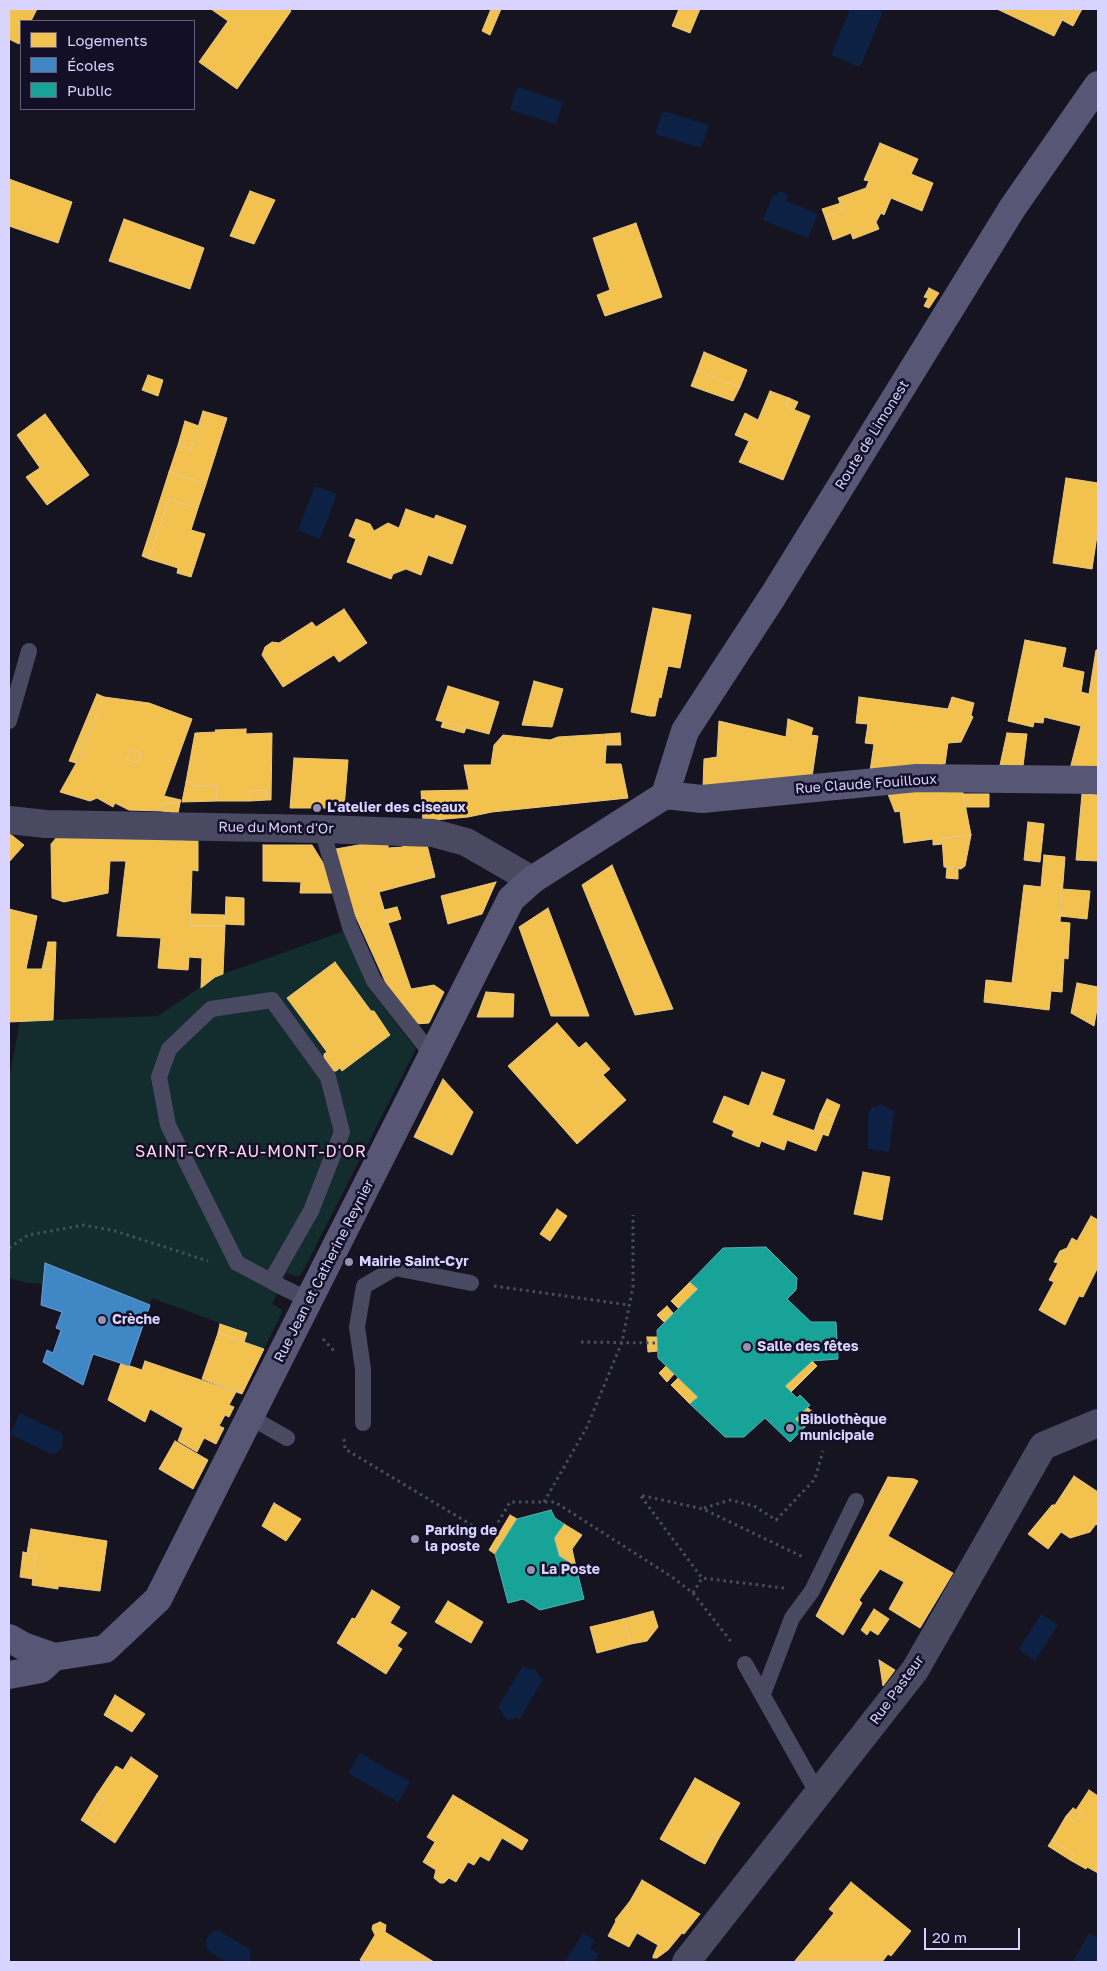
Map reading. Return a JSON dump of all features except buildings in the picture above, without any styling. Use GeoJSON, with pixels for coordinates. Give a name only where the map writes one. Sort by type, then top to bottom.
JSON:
{"type":"FeatureCollection","features":[{"type":"Feature","properties":{"kind":"street","name":"Route de Limonest"},"geometry":{"type":"LineString","coordinates":[[665,795],[685,731],[773,596],[1013,207],[1098,85]]}},
{"type":"Feature","properties":{"kind":"street","name":"Rue Claude Fouilloux"},"geometry":{"type":"LineString","coordinates":[[665,795],[702,799],[917,778],[1098,780]]}},
{"type":"Feature","properties":{"kind":"street","name":"Rue Jean et Catherine Reynier"},"geometry":{"type":"LineString","coordinates":[[9,1675],[41,1669],[54,1657],[105,1649],[158,1599],[512,899],[532,880],[665,795]]}},
{"type":"Feature","properties":{"kind":"street","name":"Rue du Mont d'Or"},"geometry":{"type":"LineString","coordinates":[[9,820],[46,824],[322,828],[433,833],[466,842],[532,880]]}},
{"type":"Feature","properties":{"kind":"street","name":"Rue Pasteur"},"geometry":{"type":"LineString","coordinates":[[686,1962],[915,1670],[1043,1446],[1098,1423]]}},
{"type":"Feature","properties":{"kind":"street"},"geometry":{"type":"LineString","coordinates":[[9,1638],[23,1646],[54,1657]]}},
{"type":"Feature","properties":{"kind":"lane"},"geometry":{"type":"LineString","coordinates":[[9,721],[29,651]]}},
{"type":"Feature","properties":{"kind":"lane"},"geometry":{"type":"LineString","coordinates":[[322,828],[350,927],[374,981],[433,1056]]}},
{"type":"Feature","properties":{"kind":"lane"},"geometry":{"type":"LineString","coordinates":[[271,1281],[311,1211],[342,1132],[328,1077],[272,1000],[210,1009],[169,1049],[158,1077],[168,1125],[237,1263],[271,1281],[309,1300]]}},
{"type":"Feature","properties":{"kind":"lane"},"geometry":{"type":"LineString","coordinates":[[363,1423],[363,1370],[358,1327],[364,1286],[395,1268],[471,1283]]}},
{"type":"Feature","properties":{"kind":"lane"},"geometry":{"type":"LineString","coordinates":[[250,1417],[287,1438]]}},
{"type":"Feature","properties":{"kind":"lane"},"geometry":{"type":"LineString","coordinates":[[763,1694],[792,1618],[812,1591],[856,1501]]}},
{"type":"Feature","properties":{"kind":"lane"},"geometry":{"type":"LineString","coordinates":[[745,1664],[818,1794]]}},
{"type":"Feature","properties":{"kind":"path"},"geometry":{"type":"LineString","coordinates":[[544,1502],[587,1427],[622,1342],[633,1287],[633,1215]]}},
{"type":"Feature","properties":{"kind":"path"},"geometry":{"type":"LineString","coordinates":[[9,1248],[28,1235],[84,1225],[116,1230],[216,1264]]}},
{"type":"Feature","properties":{"kind":"path"},"geometry":{"type":"LineString","coordinates":[[471,1283],[629,1305]]}},
{"type":"Feature","properties":{"kind":"path"},"geometry":{"type":"LineString","coordinates":[[582,1342],[657,1343]]}},
{"type":"Feature","properties":{"kind":"path"},"geometry":{"type":"LineString","coordinates":[[704,1509],[730,1500],[754,1506],[776,1520],[815,1479],[822,1451]]}},
{"type":"Feature","properties":{"kind":"path"},"geometry":{"type":"LineString","coordinates":[[812,1591],[702,1578],[640,1495],[704,1509],[824,1568]]}},
{"type":"Feature","properties":{"kind":"path"},"geometry":{"type":"LineString","coordinates":[[470,1524],[490,1536],[510,1502],[555,1502],[694,1593],[732,1642],[745,1664]]}},
{"type":"Feature","properties":{"kind":"path"},"geometry":{"type":"LineString","coordinates":[[694,1593],[702,1578]]}},
{"type":"Feature","properties":{"kind":"green space"},"geometry":{"type":"Polygon","coordinates":[[[344,931],[369,988],[416,1049],[301,1275],[297,1277],[287,1273],[280,1286],[272,1304],[281,1309],[282,1313],[264,1349],[244,1342],[247,1333],[152,1298],[150,1305],[45,1263],[43,1284],[27,1283],[9,1278],[9,1079],[20,1021],[158,1016],[215,977],[344,931]]]}},
{"type":"Feature","properties":{"kind":"water"},"geometry":{"type":"Polygon","coordinates":[[[850,9],[875,9],[883,12],[860,67],[831,55],[850,9]]]}},
{"type":"Feature","properties":{"kind":"water"},"geometry":{"type":"Polygon","coordinates":[[[517,87],[563,102],[556,124],[510,110],[517,87]]]}},
{"type":"Feature","properties":{"kind":"water"},"geometry":{"type":"Polygon","coordinates":[[[663,111],[709,125],[701,148],[655,134],[663,111]]]}},
{"type":"Feature","properties":{"kind":"water"},"geometry":{"type":"Polygon","coordinates":[[[779,191],[788,194],[786,201],[818,214],[808,238],[763,220],[773,195],[777,196],[779,191]]]}},
{"type":"Feature","properties":{"kind":"water"},"geometry":{"type":"Polygon","coordinates":[[[315,486],[337,494],[320,539],[298,530],[315,486]]]}},
{"type":"Feature","properties":{"kind":"water"},"geometry":{"type":"Polygon","coordinates":[[[881,1104],[894,1111],[889,1152],[868,1149],[868,1114],[872,1107],[877,1107],[881,1104]]]}},
{"type":"Feature","properties":{"kind":"water"},"geometry":{"type":"Polygon","coordinates":[[[20,1413],[63,1434],[62,1448],[53,1455],[10,1434],[20,1413]]]}},
{"type":"Feature","properties":{"kind":"water"},"geometry":{"type":"Polygon","coordinates":[[[1041,1614],[1058,1625],[1035,1661],[1019,1649],[1041,1614]]]}},
{"type":"Feature","properties":{"kind":"water"},"geometry":{"type":"Polygon","coordinates":[[[522,1667],[535,1669],[543,1679],[519,1720],[516,1718],[510,1720],[505,1718],[498,1708],[522,1667]]]}},
{"type":"Feature","properties":{"kind":"water"},"geometry":{"type":"Polygon","coordinates":[[[360,1753],[410,1782],[398,1802],[348,1773],[360,1753]]]}},
{"type":"Feature","properties":{"kind":"water"},"geometry":{"type":"Polygon","coordinates":[[[218,1930],[251,1950],[250,1962],[227,1962],[207,1950],[206,1940],[211,1933],[218,1930]]]}},
{"type":"Feature","properties":{"kind":"water"},"geometry":{"type":"Polygon","coordinates":[[[583,1933],[595,1940],[590,1949],[599,1954],[593,1962],[565,1962],[583,1933]]]}},
{"type":"Feature","properties":{"kind":"water"},"geometry":{"type":"Polygon","coordinates":[[[1089,1933],[1098,1938],[1097,1962],[1073,1962],[1089,1933]]]}},
{"type":"Feature","properties":{"kind":"place","name":"L'atelier des ciseaux"},"geometry":{"type":"Point","coordinates":[317,808]}},
{"type":"Feature","properties":{"kind":"place","name":"Mairie Saint-Cyr"},"geometry":{"type":"Point","coordinates":[349,1262]}},
{"type":"Feature","properties":{"kind":"place","name":"Crèche"},"geometry":{"type":"Point","coordinates":[102,1320]}},
{"type":"Feature","properties":{"kind":"place","name":"Salle des fêtes"},"geometry":{"type":"Point","coordinates":[747,1347]}},
{"type":"Feature","properties":{"kind":"place","name":"Bibliothèque municipale"},"geometry":{"type":"Point","coordinates":[790,1428]}},
{"type":"Feature","properties":{"kind":"place","name":"Parking de la poste"},"geometry":{"type":"Point","coordinates":[415,1539]}},
{"type":"Feature","properties":{"kind":"place","name":"La Poste"},"geometry":{"type":"Point","coordinates":[531,1570]}},
{"type":"Feature","properties":{"kind":"district","name":"SAINT-CYR-AU-MONT-D'OR"},"geometry":{"type":"Point","coordinates":[251,1152]}}]}
